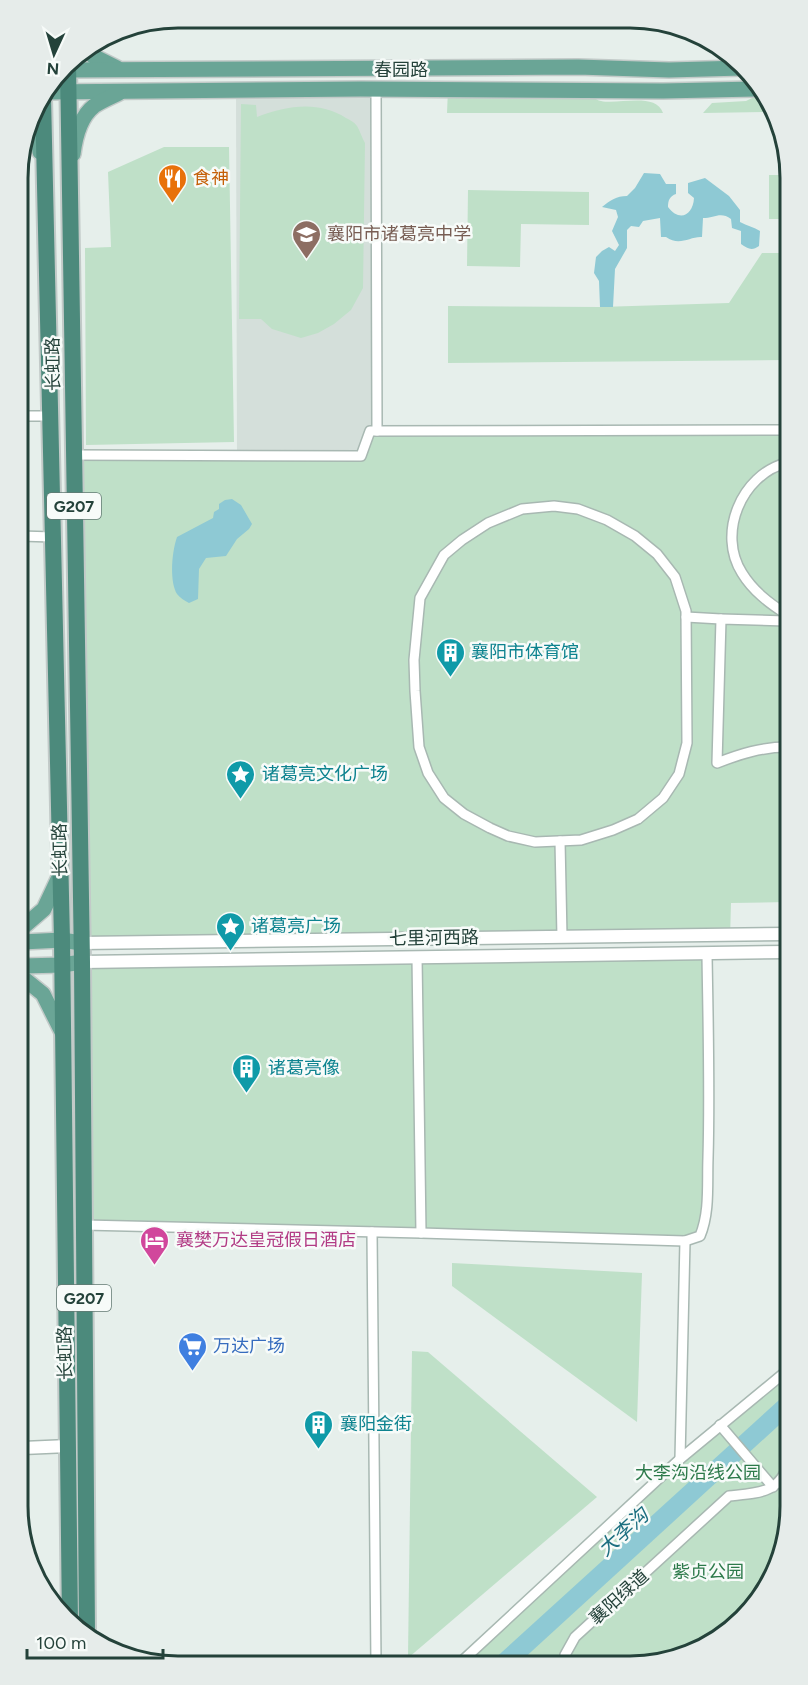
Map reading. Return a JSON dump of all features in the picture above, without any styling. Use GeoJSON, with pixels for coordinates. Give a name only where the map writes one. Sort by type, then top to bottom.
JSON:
{"type":"FeatureCollection","features":[{"type":"Feature","properties":{"kind":"highway","name":"长虹路"},"geometry":{"type":"LineString","coordinates":[[67,84],[81,943],[87,1625]]}},
{"type":"Feature","properties":{"kind":"highway","name":"长虹路"},"geometry":{"type":"LineString","coordinates":[[43,115],[61,873],[70,1610]]}},
{"type":"Feature","properties":{"kind":"main road"},"geometry":{"type":"LineString","coordinates":[[93,56],[123,70]]}},
{"type":"Feature","properties":{"kind":"main road","name":"春园路"},"geometry":{"type":"LineString","coordinates":[[84,69],[730,68]]}},
{"type":"Feature","properties":{"kind":"main road","name":"春园路"},"geometry":{"type":"LineString","coordinates":[[56,92],[749,89]]}},
{"type":"Feature","properties":{"kind":"main road"},"geometry":{"type":"LineString","coordinates":[[70,189],[75,142],[81,123],[93,107],[123,91]]}},
{"type":"Feature","properties":{"kind":"main road"},"geometry":{"type":"LineString","coordinates":[[36,134],[45,189]]}},
{"type":"Feature","properties":{"kind":"main road"},"geometry":{"type":"LineString","coordinates":[[28,922],[44,909],[61,873]]}},
{"type":"Feature","properties":{"kind":"main road"},"geometry":{"type":"LineString","coordinates":[[28,942],[62,940],[81,943]]}},
{"type":"Feature","properties":{"kind":"main road"},"geometry":{"type":"LineString","coordinates":[[28,966],[81,962]]}},
{"type":"Feature","properties":{"kind":"main road"},"geometry":{"type":"LineString","coordinates":[[28,982],[43,994],[63,1034]]}},
{"type":"Feature","properties":{"kind":"street"},"geometry":{"type":"LineString","coordinates":[[376,89],[377,431]]}},
{"type":"Feature","properties":{"kind":"street"},"geometry":{"type":"LineString","coordinates":[[29,416],[50,416]]}},
{"type":"Feature","properties":{"kind":"street"},"geometry":{"type":"LineString","coordinates":[[74,455],[361,456],[370,431],[780,430]]}},
{"type":"Feature","properties":{"kind":"street"},"geometry":{"type":"LineString","coordinates":[[780,464],[756,479],[741,499],[732,523],[732,548],[741,572],[756,591],[780,610]]}},
{"type":"Feature","properties":{"kind":"street"},"geometry":{"type":"LineString","coordinates":[[554,506],[578,509],[607,520],[634,536],[657,554],[675,577],[687,616],[687,743],[679,774],[663,798],[638,819],[614,830],[581,840],[535,842],[508,836],[490,828],[444,798],[428,773],[419,747],[414,660],[420,598],[444,555],[462,540],[488,523],[522,509],[554,506]]}},
{"type":"Feature","properties":{"kind":"street"},"geometry":{"type":"LineString","coordinates":[[29,536],[53,537]]}},
{"type":"Feature","properties":{"kind":"street"},"geometry":{"type":"LineString","coordinates":[[687,616],[780,621]]}},
{"type":"Feature","properties":{"kind":"street"},"geometry":{"type":"LineString","coordinates":[[721,619],[717,763],[747,752],[780,747]]}},
{"type":"Feature","properties":{"kind":"street"},"geometry":{"type":"LineString","coordinates":[[560,841],[562,936]]}},
{"type":"Feature","properties":{"kind":"street","name":"七里河西路"},"geometry":{"type":"LineString","coordinates":[[81,943],[779,934]]}},
{"type":"Feature","properties":{"kind":"street","name":"七里河西路"},"geometry":{"type":"LineString","coordinates":[[81,962],[779,952]]}},
{"type":"Feature","properties":{"kind":"street"},"geometry":{"type":"LineString","coordinates":[[84,1226],[685,1241],[700,1236],[705,1224],[707,1204],[709,1109],[707,954]]}},
{"type":"Feature","properties":{"kind":"street"},"geometry":{"type":"LineString","coordinates":[[417,957],[421,1233]]}},
{"type":"Feature","properties":{"kind":"street"},"geometry":{"type":"LineString","coordinates":[[372,1232],[376,1656]]}},
{"type":"Feature","properties":{"kind":"street"},"geometry":{"type":"LineString","coordinates":[[680,1459],[685,1241]]}},
{"type":"Feature","properties":{"kind":"street"},"geometry":{"type":"LineString","coordinates":[[467,1656],[680,1459],[722,1427],[779,1378]]}},
{"type":"Feature","properties":{"kind":"street"},"geometry":{"type":"LineString","coordinates":[[722,1427],[773,1487],[779,1482]]}},
{"type":"Feature","properties":{"kind":"street"},"geometry":{"type":"LineString","coordinates":[[28,1448],[68,1446]]}},
{"type":"Feature","properties":{"kind":"street","name":"襄阳绿道"},"geometry":{"type":"LineString","coordinates":[[565,1656],[575,1637],[729,1496],[759,1493],[773,1487]]}},
{"type":"Feature","properties":{"kind":"shaded area","name":"襄阳市诸葛亮中学"},"geometry":{"type":"Polygon","coordinates":[[[376,89],[377,431],[361,456],[237,456],[236,90],[376,89]]]}},
{"type":"Feature","properties":{"kind":"green space"},"geometry":{"type":"Polygon","coordinates":[[[448,89],[585,90],[601,101],[653,103],[663,113],[447,113],[448,89]]]}},
{"type":"Feature","properties":{"kind":"green space"},"geometry":{"type":"Polygon","coordinates":[[[755,97],[764,112],[703,113],[712,103],[746,101],[755,97]]]}},
{"type":"Feature","properties":{"kind":"green space"},"geometry":{"type":"Polygon","coordinates":[[[241,104],[256,105],[257,117],[279,110],[302,107],[335,112],[355,123],[365,143],[363,288],[351,310],[318,333],[301,338],[272,329],[261,319],[239,319],[241,104]]]}},
{"type":"Feature","properties":{"kind":"green space"},"geometry":{"type":"Polygon","coordinates":[[[164,147],[229,147],[234,442],[86,445],[85,248],[111,247],[108,172],[164,147]]]}},
{"type":"Feature","properties":{"kind":"green space"},"geometry":{"type":"Polygon","coordinates":[[[769,175],[780,175],[780,219],[769,219],[769,175]]]}},
{"type":"Feature","properties":{"kind":"green space"},"geometry":{"type":"Polygon","coordinates":[[[468,190],[589,192],[589,225],[521,224],[520,267],[467,266],[468,190]]]}},
{"type":"Feature","properties":{"kind":"green space"},"geometry":{"type":"Polygon","coordinates":[[[762,253],[780,253],[780,360],[448,363],[448,306],[600,307],[729,303],[762,253]]]}},
{"type":"Feature","properties":{"kind":"green space"},"geometry":{"type":"Polygon","coordinates":[[[370,431],[780,434],[779,902],[731,903],[730,939],[81,943],[73,455],[361,456],[370,431]]]}},
{"type":"Feature","properties":{"kind":"green space"},"geometry":{"type":"Polygon","coordinates":[[[707,954],[709,1109],[700,1236],[685,1241],[84,1225],[82,962],[707,954]]]}},
{"type":"Feature","properties":{"kind":"green space"},"geometry":{"type":"Polygon","coordinates":[[[452,1263],[642,1273],[637,1422],[452,1286],[452,1263]]]}},
{"type":"Feature","properties":{"kind":"green space"},"geometry":{"type":"Polygon","coordinates":[[[412,1351],[428,1352],[597,1497],[408,1656],[412,1351]]]}},
{"type":"Feature","properties":{"kind":"green space"},"geometry":{"type":"Polygon","coordinates":[[[779,1377],[777,1536],[768,1564],[759,1581],[736,1613],[721,1625],[687,1645],[649,1655],[467,1656],[680,1459],[779,1377]]]}},
{"type":"Feature","properties":{"kind":"water"},"geometry":{"type":"Polygon","coordinates":[[[644,173],[660,174],[666,184],[676,184],[676,194],[668,202],[668,207],[672,212],[681,215],[688,213],[693,204],[694,198],[688,193],[688,183],[705,178],[729,196],[740,210],[740,222],[760,231],[759,246],[750,249],[741,244],[741,231],[732,228],[731,219],[724,215],[703,218],[702,237],[680,241],[661,237],[660,218],[643,221],[639,227],[631,226],[627,230],[627,248],[615,269],[613,307],[600,307],[599,281],[594,273],[596,257],[609,247],[615,251],[619,245],[612,231],[618,217],[616,210],[602,207],[614,199],[627,196],[644,173]]]}},
{"type":"Feature","properties":{"kind":"water"},"geometry":{"type":"Polygon","coordinates":[[[232,499],[241,505],[252,524],[237,539],[226,556],[206,558],[199,569],[198,599],[189,603],[177,594],[174,588],[172,574],[177,537],[213,518],[214,512],[219,509],[219,504],[232,499]]]}},
{"type":"Feature","properties":{"kind":"water"},"geometry":{"type":"Polygon","coordinates":[[[779,1400],[779,1425],[527,1656],[498,1656],[779,1400]]]}},
{"type":"Feature","properties":{"kind":"place","name":"食神"},"geometry":{"type":"Point","coordinates":[172,204]}},
{"type":"Feature","properties":{"kind":"place","name":"襄阳市诸葛亮中学"},"geometry":{"type":"Point","coordinates":[306,260]}},
{"type":"Feature","properties":{"kind":"place","name":"襄阳市体育馆"},"geometry":{"type":"Point","coordinates":[450,678]}},
{"type":"Feature","properties":{"kind":"place","name":"诸葛亮文化广场"},"geometry":{"type":"Point","coordinates":[241,800]}},
{"type":"Feature","properties":{"kind":"place","name":"诸葛亮广场"},"geometry":{"type":"Point","coordinates":[230,952]}},
{"type":"Feature","properties":{"kind":"place","name":"诸葛亮像"},"geometry":{"type":"Point","coordinates":[247,1094]}},
{"type":"Feature","properties":{"kind":"place","name":"襄樊万达皇冠假日酒店"},"geometry":{"type":"Point","coordinates":[155,1266]}},
{"type":"Feature","properties":{"kind":"place","name":"万达广场"},"geometry":{"type":"Point","coordinates":[192,1372]}},
{"type":"Feature","properties":{"kind":"place","name":"襄阳金街"},"geometry":{"type":"Point","coordinates":[319,1450]}},
{"type":"Feature","properties":{"kind":"park label","name":"大李沟沿线公园"},"geometry":{"type":"Point","coordinates":[698,1473]}},
{"type":"Feature","properties":{"kind":"park label","name":"紫贞公园"},"geometry":{"type":"Point","coordinates":[708,1572]}},
{"type":"Feature","properties":{"kind":"water label","name":"大李沟"},"geometry":{"type":"Point","coordinates":[623,1532]}}]}
